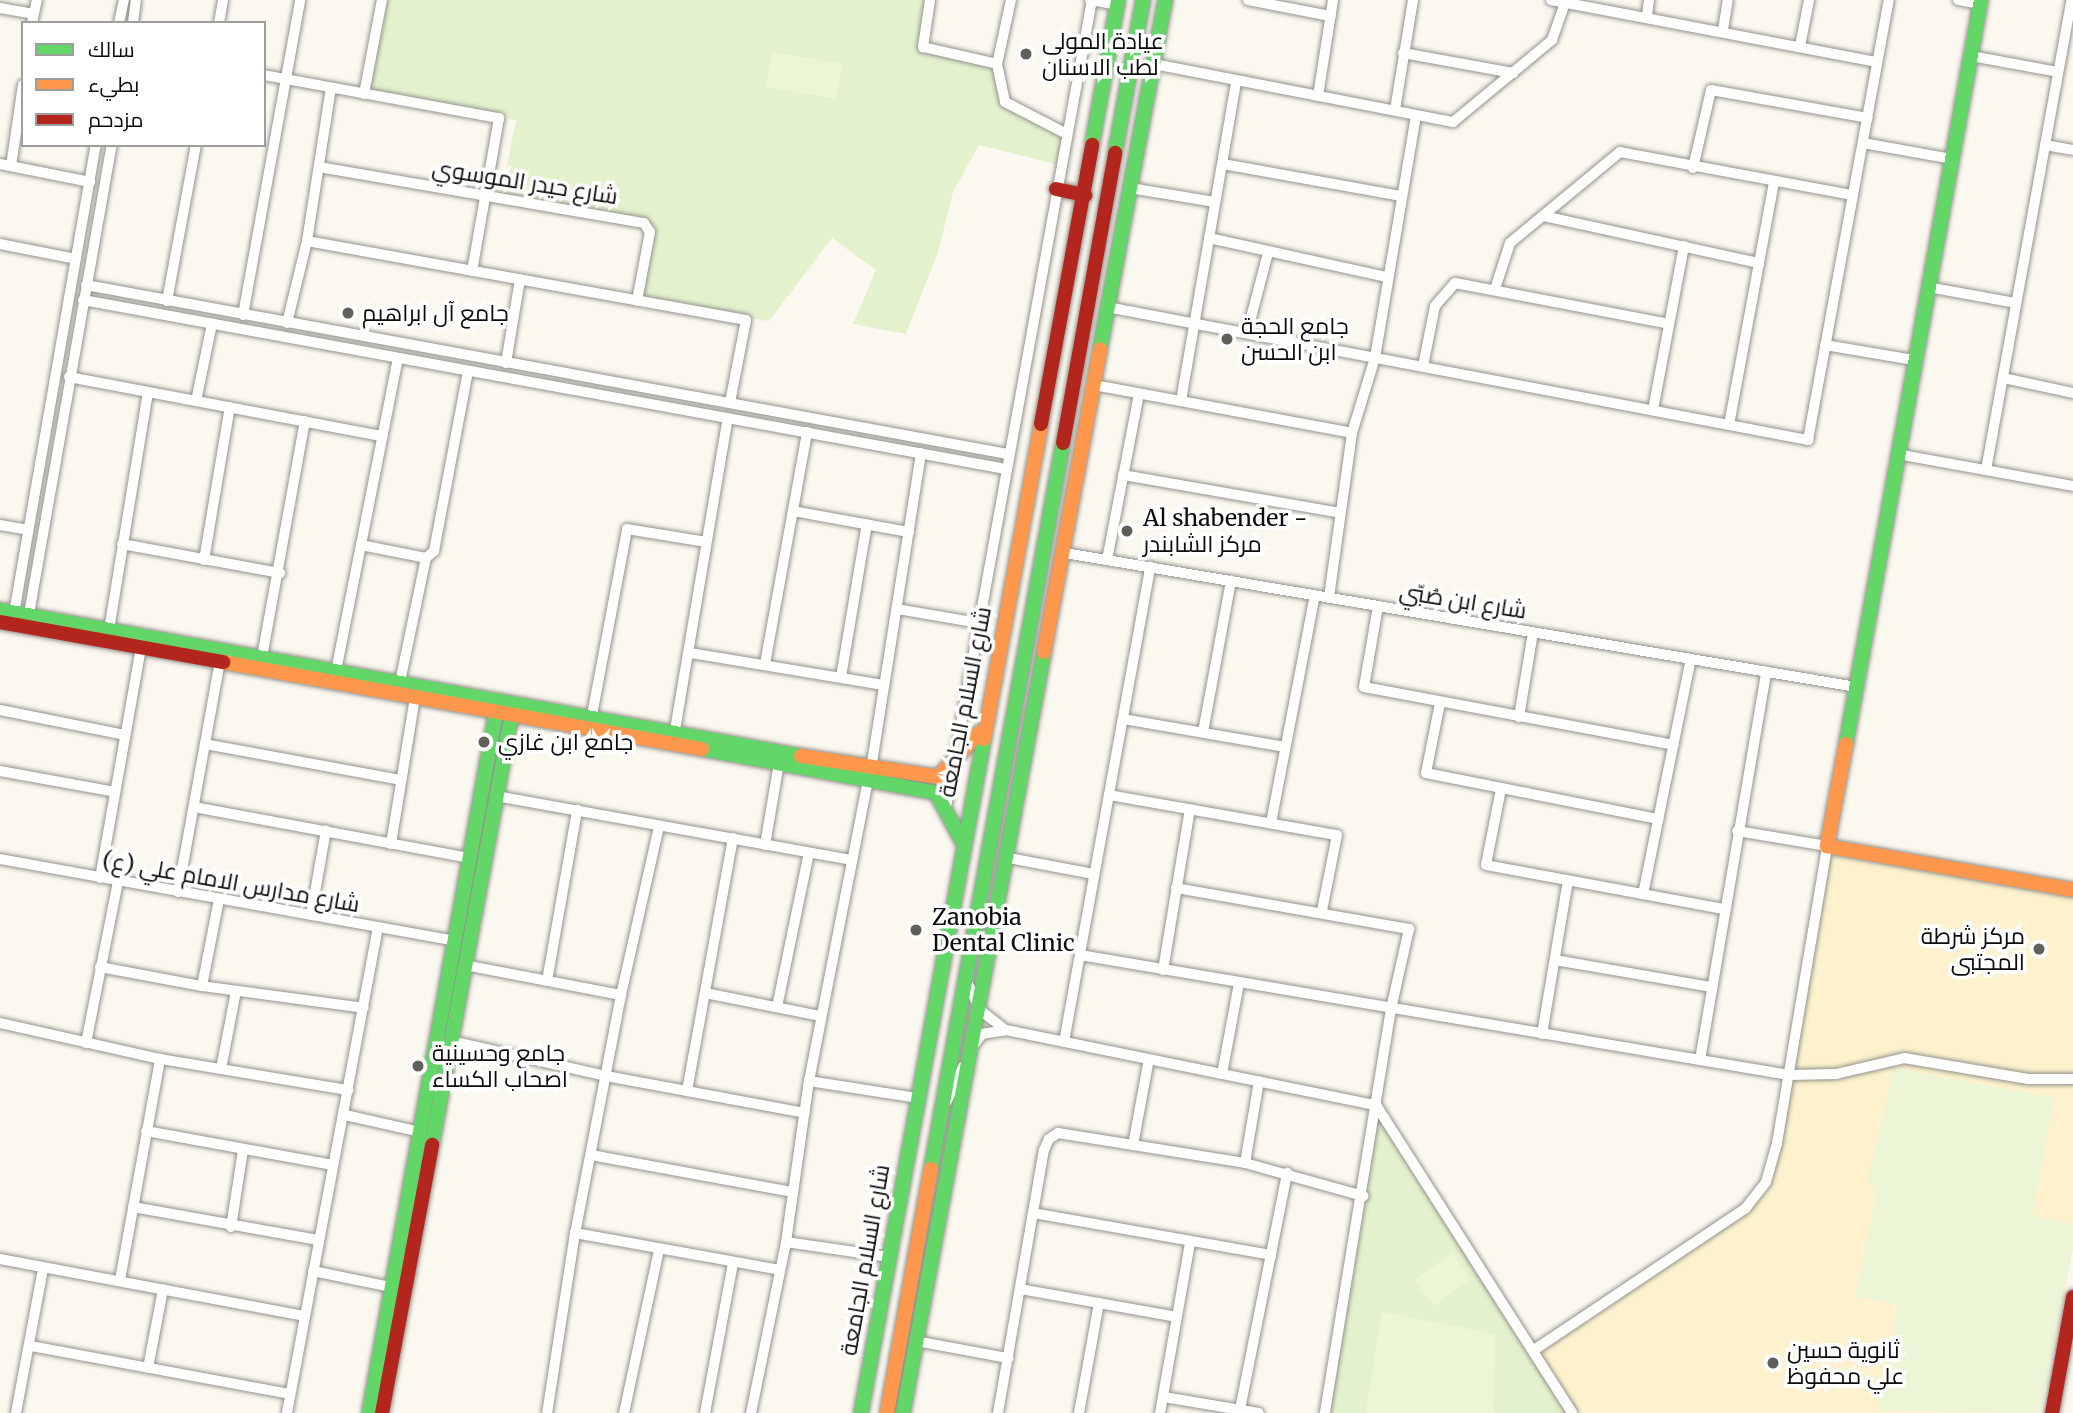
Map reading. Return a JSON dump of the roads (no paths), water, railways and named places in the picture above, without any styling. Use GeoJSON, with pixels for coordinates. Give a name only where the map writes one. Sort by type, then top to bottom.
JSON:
{"type":"FeatureCollection","features":[{"type":"Feature","properties":{"kind":"street"},"geometry":{"type":"LineString","coordinates":[[0,8],[33,18],[37,0]]}},
{"type":"Feature","properties":{"kind":"street"},"geometry":{"type":"LineString","coordinates":[[119,21],[124,0]]}},
{"type":"Feature","properties":{"kind":"street"},"geometry":{"type":"LineString","coordinates":[[133,21],[136,0]]}},
{"type":"Feature","properties":{"kind":"street"},"geometry":{"type":"LineString","coordinates":[[219,21],[223,0]]}},
{"type":"Feature","properties":{"kind":"street"},"geometry":{"type":"LineString","coordinates":[[243,315],[283,78],[300,0]]}},
{"type":"Feature","properties":{"kind":"street"},"geometry":{"type":"LineString","coordinates":[[364,94],[382,0]]}},
{"type":"Feature","properties":{"kind":"street"},"geometry":{"type":"LineString","coordinates":[[930,0],[923,47],[996,64]]}},
{"type":"Feature","properties":{"kind":"street"},"geometry":{"type":"LineString","coordinates":[[1011,0],[996,64],[1005,102],[1065,133]]}},
{"type":"Feature","properties":{"kind":"street"},"geometry":{"type":"LineString","coordinates":[[946,807],[1091,0],[1118,2]]}},
{"type":"Feature","properties":{"kind":"street"},"geometry":{"type":"LineString","coordinates":[[887,1413],[1104,235],[1143,0]]}},
{"type":"Feature","properties":{"kind":"street"},"geometry":{"type":"LineString","coordinates":[[903,1413],[1009,858],[1107,307],[1165,0]]}},
{"type":"Feature","properties":{"kind":"street"},"geometry":{"type":"LineString","coordinates":[[1250,0],[1330,16]]}},
{"type":"Feature","properties":{"kind":"street"},"geometry":{"type":"LineString","coordinates":[[1318,96],[1333,0]]}},
{"type":"Feature","properties":{"kind":"street"},"geometry":{"type":"LineString","coordinates":[[1395,110],[1413,0]]}},
{"type":"Feature","properties":{"kind":"street"},"geometry":{"type":"LineString","coordinates":[[1551,0],[1723,30],[1877,62]]}},
{"type":"Feature","properties":{"kind":"street"},"geometry":{"type":"LineString","coordinates":[[1647,16],[1649,0]]}},
{"type":"Feature","properties":{"kind":"street"},"geometry":{"type":"LineString","coordinates":[[1723,30],[1728,0]]}},
{"type":"Feature","properties":{"kind":"street"},"geometry":{"type":"LineString","coordinates":[[1800,46],[1809,0]]}},
{"type":"Feature","properties":{"kind":"street"},"geometry":{"type":"LineString","coordinates":[[1107,307],[1808,440],[1889,0]]}},
{"type":"Feature","properties":{"kind":"street"},"geometry":{"type":"LineString","coordinates":[[1534,1350],[1758,1196],[1772,1166],[1897,454],[1981,2],[1958,0]]}},
{"type":"Feature","properties":{"kind":"street"},"geometry":{"type":"LineString","coordinates":[[1154,64],[1453,122],[1552,40],[1566,1]]}},
{"type":"Feature","properties":{"kind":"street","name":"شارع السلام الجامعة"},"geometry":{"type":"LineString","coordinates":[[861,1413],[962,841],[1085,195],[1118,2]]}},
{"type":"Feature","properties":{"kind":"street"},"geometry":{"type":"LineString","coordinates":[[1986,470],[2071,7]]}},
{"type":"Feature","properties":{"kind":"street"},"geometry":{"type":"LineString","coordinates":[[1404,53],[1513,73]]}},
{"type":"Feature","properties":{"kind":"street"},"geometry":{"type":"LineString","coordinates":[[1971,56],[2058,72]]}},
{"type":"Feature","properties":{"kind":"street"},"geometry":{"type":"LineString","coordinates":[[266,75],[499,118],[471,271]]}},
{"type":"Feature","properties":{"kind":"street"},"geometry":{"type":"LineString","coordinates":[[1181,401],[1236,81]]}},
{"type":"Feature","properties":{"kind":"street"},"geometry":{"type":"LineString","coordinates":[[287,323],[307,240],[331,88]]}},
{"type":"Feature","properties":{"kind":"street"},"geometry":{"type":"LineString","coordinates":[[1693,168],[1711,90],[1868,118]]}},
{"type":"Feature","properties":{"kind":"street"},"geometry":{"type":"LineString","coordinates":[[21,94],[5,165],[90,182]]}},
{"type":"Feature","properties":{"kind":"street"},"geometry":{"type":"LineString","coordinates":[[1329,597],[1352,433],[1375,358],[1386,277],[1416,116]]}},
{"type":"Feature","properties":{"kind":"street"},"geometry":{"type":"LineString","coordinates":[[1863,143],[1952,159]]}},
{"type":"Feature","properties":{"kind":"street"},"geometry":{"type":"LineString","coordinates":[[2045,145],[2073,150]]}},
{"type":"Feature","properties":{"kind":"street"},"geometry":{"type":"LineString","coordinates":[[14,612],[96,147]]}},
{"type":"Feature","properties":{"kind":"street"},"geometry":{"type":"LineString","coordinates":[[14,612],[69,377],[112,147]]}},
{"type":"Feature","properties":{"kind":"street"},"geometry":{"type":"LineString","coordinates":[[167,300],[196,147]]}},
{"type":"Feature","properties":{"kind":"street"},"geometry":{"type":"LineString","coordinates":[[1494,289],[1510,243],[1620,152],[1774,183],[1853,195]]}},
{"type":"Feature","properties":{"kind":"street"},"geometry":{"type":"LineString","coordinates":[[1223,164],[1400,196]]}},
{"type":"Feature","properties":{"kind":"street","name":"شارع حيدر الموسوي"},"geometry":{"type":"LineString","coordinates":[[319,167],[644,223],[650,232],[638,301]]}},
{"type":"Feature","properties":{"kind":"street"},"geometry":{"type":"LineString","coordinates":[[1730,425],[1774,183]]}},
{"type":"Feature","properties":{"kind":"street"},"geometry":{"type":"LineString","coordinates":[[1130,188],[1215,202]]}},
{"type":"Feature","properties":{"kind":"street"},"geometry":{"type":"LineString","coordinates":[[1056,189],[1085,195]]}},
{"type":"Feature","properties":{"kind":"street"},"geometry":{"type":"LineString","coordinates":[[1543,216],[1759,263]]}},
{"type":"Feature","properties":{"kind":"street"},"geometry":{"type":"LineString","coordinates":[[1104,235],[1120,238]]}},
{"type":"Feature","properties":{"kind":"street"},"geometry":{"type":"LineString","coordinates":[[1209,238],[1386,277]]}},
{"type":"Feature","properties":{"kind":"street"},"geometry":{"type":"LineString","coordinates":[[307,240],[746,320],[730,402]]}},
{"type":"Feature","properties":{"kind":"street"},"geometry":{"type":"LineString","coordinates":[[0,244],[76,259]]}},
{"type":"Feature","properties":{"kind":"street"},"geometry":{"type":"LineString","coordinates":[[1653,410],[1684,246]]}},
{"type":"Feature","properties":{"kind":"street"},"geometry":{"type":"LineString","coordinates":[[1247,333],[1268,253]]}},
{"type":"Feature","properties":{"kind":"street"},"geometry":{"type":"LineString","coordinates":[[506,363],[520,279]]}},
{"type":"Feature","properties":{"kind":"street"},"geometry":{"type":"LineString","coordinates":[[1423,366],[1435,306],[1455,283],[1669,324]]}},
{"type":"Feature","properties":{"kind":"street"},"geometry":{"type":"LineString","coordinates":[[86,285],[1008,454]]}},
{"type":"Feature","properties":{"kind":"street"},"geometry":{"type":"LineString","coordinates":[[1928,287],[2016,303]]}},
{"type":"Feature","properties":{"kind":"street"},"geometry":{"type":"LineString","coordinates":[[83,300],[1006,469]]}},
{"type":"Feature","properties":{"kind":"street"},"geometry":{"type":"LineString","coordinates":[[196,401],[212,324]]}},
{"type":"Feature","properties":{"kind":"street"},"geometry":{"type":"LineString","coordinates":[[1825,345],[1914,360]]}},
{"type":"Feature","properties":{"kind":"street"},"geometry":{"type":"LineString","coordinates":[[336,671],[398,358]]}},
{"type":"Feature","properties":{"kind":"street"},"geometry":{"type":"LineString","coordinates":[[539,384],[543,369]]}},
{"type":"Feature","properties":{"kind":"street"},"geometry":{"type":"LineString","coordinates":[[400,682],[426,558],[434,551],[468,371]]}},
{"type":"Feature","properties":{"kind":"street"},"geometry":{"type":"LineString","coordinates":[[69,377],[382,436]]}},
{"type":"Feature","properties":{"kind":"street"},"geometry":{"type":"LineString","coordinates":[[2003,378],[2073,393]]}},
{"type":"Feature","properties":{"kind":"street"},"geometry":{"type":"LineString","coordinates":[[1094,385],[1352,433]]}},
{"type":"Feature","properties":{"kind":"street"},"geometry":{"type":"LineString","coordinates":[[109,630],[148,392]]}},
{"type":"Feature","properties":{"kind":"street"},"geometry":{"type":"LineString","coordinates":[[1107,560],[1139,394]]}},
{"type":"Feature","properties":{"kind":"street"},"geometry":{"type":"LineString","coordinates":[[204,560],[230,407]]}},
{"type":"Feature","properties":{"kind":"street"},"geometry":{"type":"LineString","coordinates":[[675,730],[728,418]]}},
{"type":"Feature","properties":{"kind":"street"},"geometry":{"type":"LineString","coordinates":[[262,657],[280,573],[305,421]]}},
{"type":"Feature","properties":{"kind":"street"},"geometry":{"type":"LineString","coordinates":[[765,664],[807,432]]}},
{"type":"Feature","properties":{"kind":"street"},"geometry":{"type":"LineString","coordinates":[[751,1413],[786,1242],[820,1016],[870,775],[921,453]]}},
{"type":"Feature","properties":{"kind":"street"},"geometry":{"type":"LineString","coordinates":[[1897,454],[2073,486]]}},
{"type":"Feature","properties":{"kind":"street"},"geometry":{"type":"LineString","coordinates":[[1123,475],[1340,513]]}},
{"type":"Feature","properties":{"kind":"street"},"geometry":{"type":"LineString","coordinates":[[1030,488],[1039,496],[1057,494]]}},
{"type":"Feature","properties":{"kind":"street"},"geometry":{"type":"LineString","coordinates":[[793,511],[909,532]]}},
{"type":"Feature","properties":{"kind":"street"},"geometry":{"type":"LineString","coordinates":[[1023,524],[1034,518],[1049,529]]}},
{"type":"Feature","properties":{"kind":"street"},"geometry":{"type":"LineString","coordinates":[[841,677],[867,524]]}},
{"type":"Feature","properties":{"kind":"street"},"geometry":{"type":"LineString","coordinates":[[0,525],[27,530]]}},
{"type":"Feature","properties":{"kind":"street"},"geometry":{"type":"LineString","coordinates":[[592,715],[627,529],[706,542]]}},
{"type":"Feature","properties":{"kind":"street"},"geometry":{"type":"LineString","coordinates":[[122,544],[280,573]]}},
{"type":"Feature","properties":{"kind":"street"},"geometry":{"type":"LineString","coordinates":[[361,545],[426,558]]}},
{"type":"Feature","properties":{"kind":"street","name":"شارع ابن صُبّي"},"geometry":{"type":"LineString","coordinates":[[1065,553],[1856,687]]}},
{"type":"Feature","properties":{"kind":"street"},"geometry":{"type":"LineString","coordinates":[[1064,1042],[1150,567]]}},
{"type":"Feature","properties":{"kind":"street"},"geometry":{"type":"LineString","coordinates":[[1203,732],[1231,581]]}},
{"type":"Feature","properties":{"kind":"street"},"geometry":{"type":"LineString","coordinates":[[1270,823],[1315,595]]}},
{"type":"Feature","properties":{"kind":"street"},"geometry":{"type":"LineString","coordinates":[[1378,606],[1364,687],[1440,704],[1674,745]]}},
{"type":"Feature","properties":{"kind":"street"},"geometry":{"type":"LineString","coordinates":[[897,608],[979,623]]}},
{"type":"Feature","properties":{"kind":"street"},"geometry":{"type":"LineString","coordinates":[[14,612],[400,682],[496,712],[779,763],[870,775],[938,777],[954,764],[984,726]]}},
{"type":"Feature","properties":{"kind":"street"},"geometry":{"type":"LineString","coordinates":[[0,622],[415,697],[438,696],[592,715],[675,730],[936,793],[946,807],[962,841]]}},
{"type":"Feature","properties":{"kind":"street"},"geometry":{"type":"LineString","coordinates":[[1519,717],[1533,632]]}},
{"type":"Feature","properties":{"kind":"street"},"geometry":{"type":"LineString","coordinates":[[100,878],[141,648]]}},
{"type":"Feature","properties":{"kind":"street"},"geometry":{"type":"LineString","coordinates":[[690,653],[884,685]]}},
{"type":"Feature","properties":{"kind":"street"},"geometry":{"type":"LineString","coordinates":[[1643,894],[1691,659]]}},
{"type":"Feature","properties":{"kind":"street"},"geometry":{"type":"LineString","coordinates":[[178,892],[220,662]]}},
{"type":"Feature","properties":{"kind":"street"},"geometry":{"type":"LineString","coordinates":[[1700,1060],[1766,672]]}},
{"type":"Feature","properties":{"kind":"street"},"geometry":{"type":"LineString","coordinates":[[391,844],[415,697]]}},
{"type":"Feature","properties":{"kind":"street"},"geometry":{"type":"LineString","coordinates":[[1440,704],[1426,773],[1659,819]]}},
{"type":"Feature","properties":{"kind":"street"},"geometry":{"type":"LineString","coordinates":[[0,710],[125,735]]}},
{"type":"Feature","properties":{"kind":"street"},"geometry":{"type":"LineString","coordinates":[[369,1413],[496,712]]}},
{"type":"Feature","properties":{"kind":"street"},"geometry":{"type":"LineString","coordinates":[[382,1413],[512,714]]}},
{"type":"Feature","properties":{"kind":"street"},"geometry":{"type":"LineString","coordinates":[[1123,719],[1285,747]]}},
{"type":"Feature","properties":{"kind":"street"},"geometry":{"type":"LineString","coordinates":[[205,744],[401,779]]}},
{"type":"Feature","properties":{"kind":"street"},"geometry":{"type":"LineString","coordinates":[[765,845],[779,763]]}},
{"type":"Feature","properties":{"kind":"street"},"geometry":{"type":"LineString","coordinates":[[0,771],[115,792]]}},
{"type":"Feature","properties":{"kind":"street"},"geometry":{"type":"LineString","coordinates":[[936,793],[943,785],[938,777]]}},
{"type":"Feature","properties":{"kind":"street"},"geometry":{"type":"LineString","coordinates":[[1002,787],[1021,790]]}},
{"type":"Feature","properties":{"kind":"street"},"geometry":{"type":"LineString","coordinates":[[1501,789],[1486,865],[1724,909]]}},
{"type":"Feature","properties":{"kind":"street"},"geometry":{"type":"LineString","coordinates":[[1109,795],[1337,835],[1322,911]]}},
{"type":"Feature","properties":{"kind":"street"},"geometry":{"type":"LineString","coordinates":[[496,796],[852,860]]}},
{"type":"Feature","properties":{"kind":"street"},"geometry":{"type":"LineString","coordinates":[[194,807],[470,858]]}},
{"type":"Feature","properties":{"kind":"street"},"geometry":{"type":"LineString","coordinates":[[1163,970],[1190,809]]}},
{"type":"Feature","properties":{"kind":"street"},"geometry":{"type":"LineString","coordinates":[[547,981],[577,810]]}},
{"type":"Feature","properties":{"kind":"street"},"geometry":{"type":"LineString","coordinates":[[547,1413],[575,1233],[621,995],[659,826]]}},
{"type":"Feature","properties":{"kind":"street"},"geometry":{"type":"LineString","coordinates":[[311,915],[326,830]]}},
{"type":"Feature","properties":{"kind":"street"},"geometry":{"type":"LineString","coordinates":[[1737,831],[2073,890]]}},
{"type":"Feature","properties":{"kind":"street"},"geometry":{"type":"LineString","coordinates":[[687,1091],[733,838]]}},
{"type":"Feature","properties":{"kind":"street"},"geometry":{"type":"LineString","coordinates":[[778,1007],[809,852]]}},
{"type":"Feature","properties":{"kind":"street"},"geometry":{"type":"LineString","coordinates":[[1009,858],[1094,874]]}},
{"type":"Feature","properties":{"kind":"street","name":"شارع مدارس الامام علي (ع)"},"geometry":{"type":"LineString","coordinates":[[0,859],[455,941]]}},
{"type":"Feature","properties":{"kind":"street"},"geometry":{"type":"LineString","coordinates":[[86,1043],[118,881]]}},
{"type":"Feature","properties":{"kind":"street"},"geometry":{"type":"LineString","coordinates":[[1542,1034],[1568,881]]}},
{"type":"Feature","properties":{"kind":"street"},"geometry":{"type":"LineString","coordinates":[[1177,888],[1322,911],[1409,929],[1391,1009],[1363,1196],[1325,1413]]}},
{"type":"Feature","properties":{"kind":"street"},"geometry":{"type":"LineString","coordinates":[[202,986],[219,899]]}},
{"type":"Feature","properties":{"kind":"street"},"geometry":{"type":"LineString","coordinates":[[288,1413],[378,927]]}},
{"type":"Feature","properties":{"kind":"street"},"geometry":{"type":"LineString","coordinates":[[1080,954],[1391,1009],[1789,1074],[1836,1074],[1904,1058],[2028,1079],[2073,1079]]}},
{"type":"Feature","properties":{"kind":"street"},"geometry":{"type":"LineString","coordinates":[[1555,960],[1712,987]]}},
{"type":"Feature","properties":{"kind":"street"},"geometry":{"type":"LineString","coordinates":[[465,965],[621,995]]}},
{"type":"Feature","properties":{"kind":"street"},"geometry":{"type":"LineString","coordinates":[[100,967],[202,986],[364,1008]]}},
{"type":"Feature","properties":{"kind":"street"},"geometry":{"type":"LineString","coordinates":[[967,979],[971,998],[980,1010],[1006,1030]]}},
{"type":"Feature","properties":{"kind":"street"},"geometry":{"type":"LineString","coordinates":[[1222,1074],[1239,983]]}},
{"type":"Feature","properties":{"kind":"street"},"geometry":{"type":"LineString","coordinates":[[221,1069],[236,991]]}},
{"type":"Feature","properties":{"kind":"street"},"geometry":{"type":"LineString","coordinates":[[705,993],[820,1016]]}},
{"type":"Feature","properties":{"kind":"street"},"geometry":{"type":"LineString","coordinates":[[0,1023],[160,1059],[348,1090]]}},
{"type":"Feature","properties":{"kind":"street"},"geometry":{"type":"LineString","coordinates":[[943,1111],[973,1045],[982,1034],[1006,1030],[1376,1105],[1572,1413]]}},
{"type":"Feature","properties":{"kind":"street"},"geometry":{"type":"LineString","coordinates":[[451,1041],[606,1076],[805,1113]]}},
{"type":"Feature","properties":{"kind":"street"},"geometry":{"type":"LineString","coordinates":[[120,1280],[160,1059]]}},
{"type":"Feature","properties":{"kind":"street"},"geometry":{"type":"LineString","coordinates":[[1133,1145],[1149,1059]]}},
{"type":"Feature","properties":{"kind":"street"},"geometry":{"type":"LineString","coordinates":[[809,1081],[917,1098]]}},
{"type":"Feature","properties":{"kind":"street"},"geometry":{"type":"LineString","coordinates":[[1245,1163],[1259,1081]]}},
{"type":"Feature","properties":{"kind":"street"},"geometry":{"type":"LineString","coordinates":[[345,1115],[421,1132]]}},
{"type":"Feature","properties":{"kind":"street"},"geometry":{"type":"LineString","coordinates":[[146,1131],[333,1165]]}},
{"type":"Feature","properties":{"kind":"street"},"geometry":{"type":"LineString","coordinates":[[998,1413],[1033,1213],[1049,1139],[1068,1132],[1245,1163],[1363,1196]]}},
{"type":"Feature","properties":{"kind":"street"},"geometry":{"type":"LineString","coordinates":[[232,1227],[243,1150]]}},
{"type":"Feature","properties":{"kind":"street"},"geometry":{"type":"LineString","coordinates":[[591,1155],[792,1192]]}},
{"type":"Feature","properties":{"kind":"street"},"geometry":{"type":"LineString","coordinates":[[1240,1409],[1287,1173]]}},
{"type":"Feature","properties":{"kind":"street"},"geometry":{"type":"LineString","coordinates":[[133,1207],[232,1227],[318,1240]]}},
{"type":"Feature","properties":{"kind":"street"},"geometry":{"type":"LineString","coordinates":[[898,1208],[906,1217],[924,1213]]}},
{"type":"Feature","properties":{"kind":"street"},"geometry":{"type":"LineString","coordinates":[[1033,1213],[1271,1255]]}},
{"type":"Feature","properties":{"kind":"street"},"geometry":{"type":"LineString","coordinates":[[575,1233],[780,1270]]}},
{"type":"Feature","properties":{"kind":"street"},"geometry":{"type":"LineString","coordinates":[[786,1242],[889,1253],[904,1241],[917,1250]]}},
{"type":"Feature","properties":{"kind":"street"},"geometry":{"type":"LineString","coordinates":[[1160,1413],[1190,1242]]}},
{"type":"Feature","properties":{"kind":"street"},"geometry":{"type":"LineString","coordinates":[[624,1413],[659,1250]]}},
{"type":"Feature","properties":{"kind":"street"},"geometry":{"type":"LineString","coordinates":[[0,1259],[304,1317]]}},
{"type":"Feature","properties":{"kind":"street"},"geometry":{"type":"LineString","coordinates":[[705,1413],[733,1262]]}},
{"type":"Feature","properties":{"kind":"street"},"geometry":{"type":"LineString","coordinates":[[16,1413],[31,1346],[43,1269]]}},
{"type":"Feature","properties":{"kind":"street"},"geometry":{"type":"LineString","coordinates":[[313,1271],[391,1287]]}},
{"type":"Feature","properties":{"kind":"street"},"geometry":{"type":"LineString","coordinates":[[148,1368],[163,1289]]}},
{"type":"Feature","properties":{"kind":"street"},"geometry":{"type":"LineString","coordinates":[[1020,1289],[1177,1317]]}},
{"type":"Feature","properties":{"kind":"street"},"geometry":{"type":"LineString","coordinates":[[2052,1413],[2073,1297]]}},
{"type":"Feature","properties":{"kind":"street"},"geometry":{"type":"LineString","coordinates":[[1079,1413],[1099,1303]]}},
{"type":"Feature","properties":{"kind":"street"},"geometry":{"type":"LineString","coordinates":[[916,1340],[1008,1358]]}},
{"type":"Feature","properties":{"kind":"street"},"geometry":{"type":"LineString","coordinates":[[31,1346],[290,1394]]}},
{"type":"Feature","properties":{"kind":"street"},"geometry":{"type":"LineString","coordinates":[[1164,1397],[1259,1413]]}},
{"type":"Feature","properties":{"kind":"place","name":"عيادة المولى لطب الاسنان"},"geometry":{"type":"Point","coordinates":[1026,54]}},
{"type":"Feature","properties":{"kind":"place","name":"جامع آل ابراهيم"},"geometry":{"type":"Point","coordinates":[348,313]}},
{"type":"Feature","properties":{"kind":"place","name":"جامع الحجة ابن الحسن"},"geometry":{"type":"Point","coordinates":[1227,339]}},
{"type":"Feature","properties":{"kind":"place","name":"Al shabender - مركز الشابندر"},"geometry":{"type":"Point","coordinates":[1127,531]}},
{"type":"Feature","properties":{"kind":"place","name":"جامع ابن غازي"},"geometry":{"type":"Point","coordinates":[484,742]}},
{"type":"Feature","properties":{"kind":"place","name":"Zanobia Dental Clinic"},"geometry":{"type":"Point","coordinates":[916,930]}},
{"type":"Feature","properties":{"kind":"place","name":"مركز شرطة المجتبى"},"geometry":{"type":"Point","coordinates":[2039,949]}},
{"type":"Feature","properties":{"kind":"place","name":"جامع وحسينية اصحاب الكساء"},"geometry":{"type":"Point","coordinates":[418,1066]}},
{"type":"Feature","properties":{"kind":"place","name":"ثانوية حسين علي محفوظ"},"geometry":{"type":"Point","coordinates":[1773,1363]}}]}
